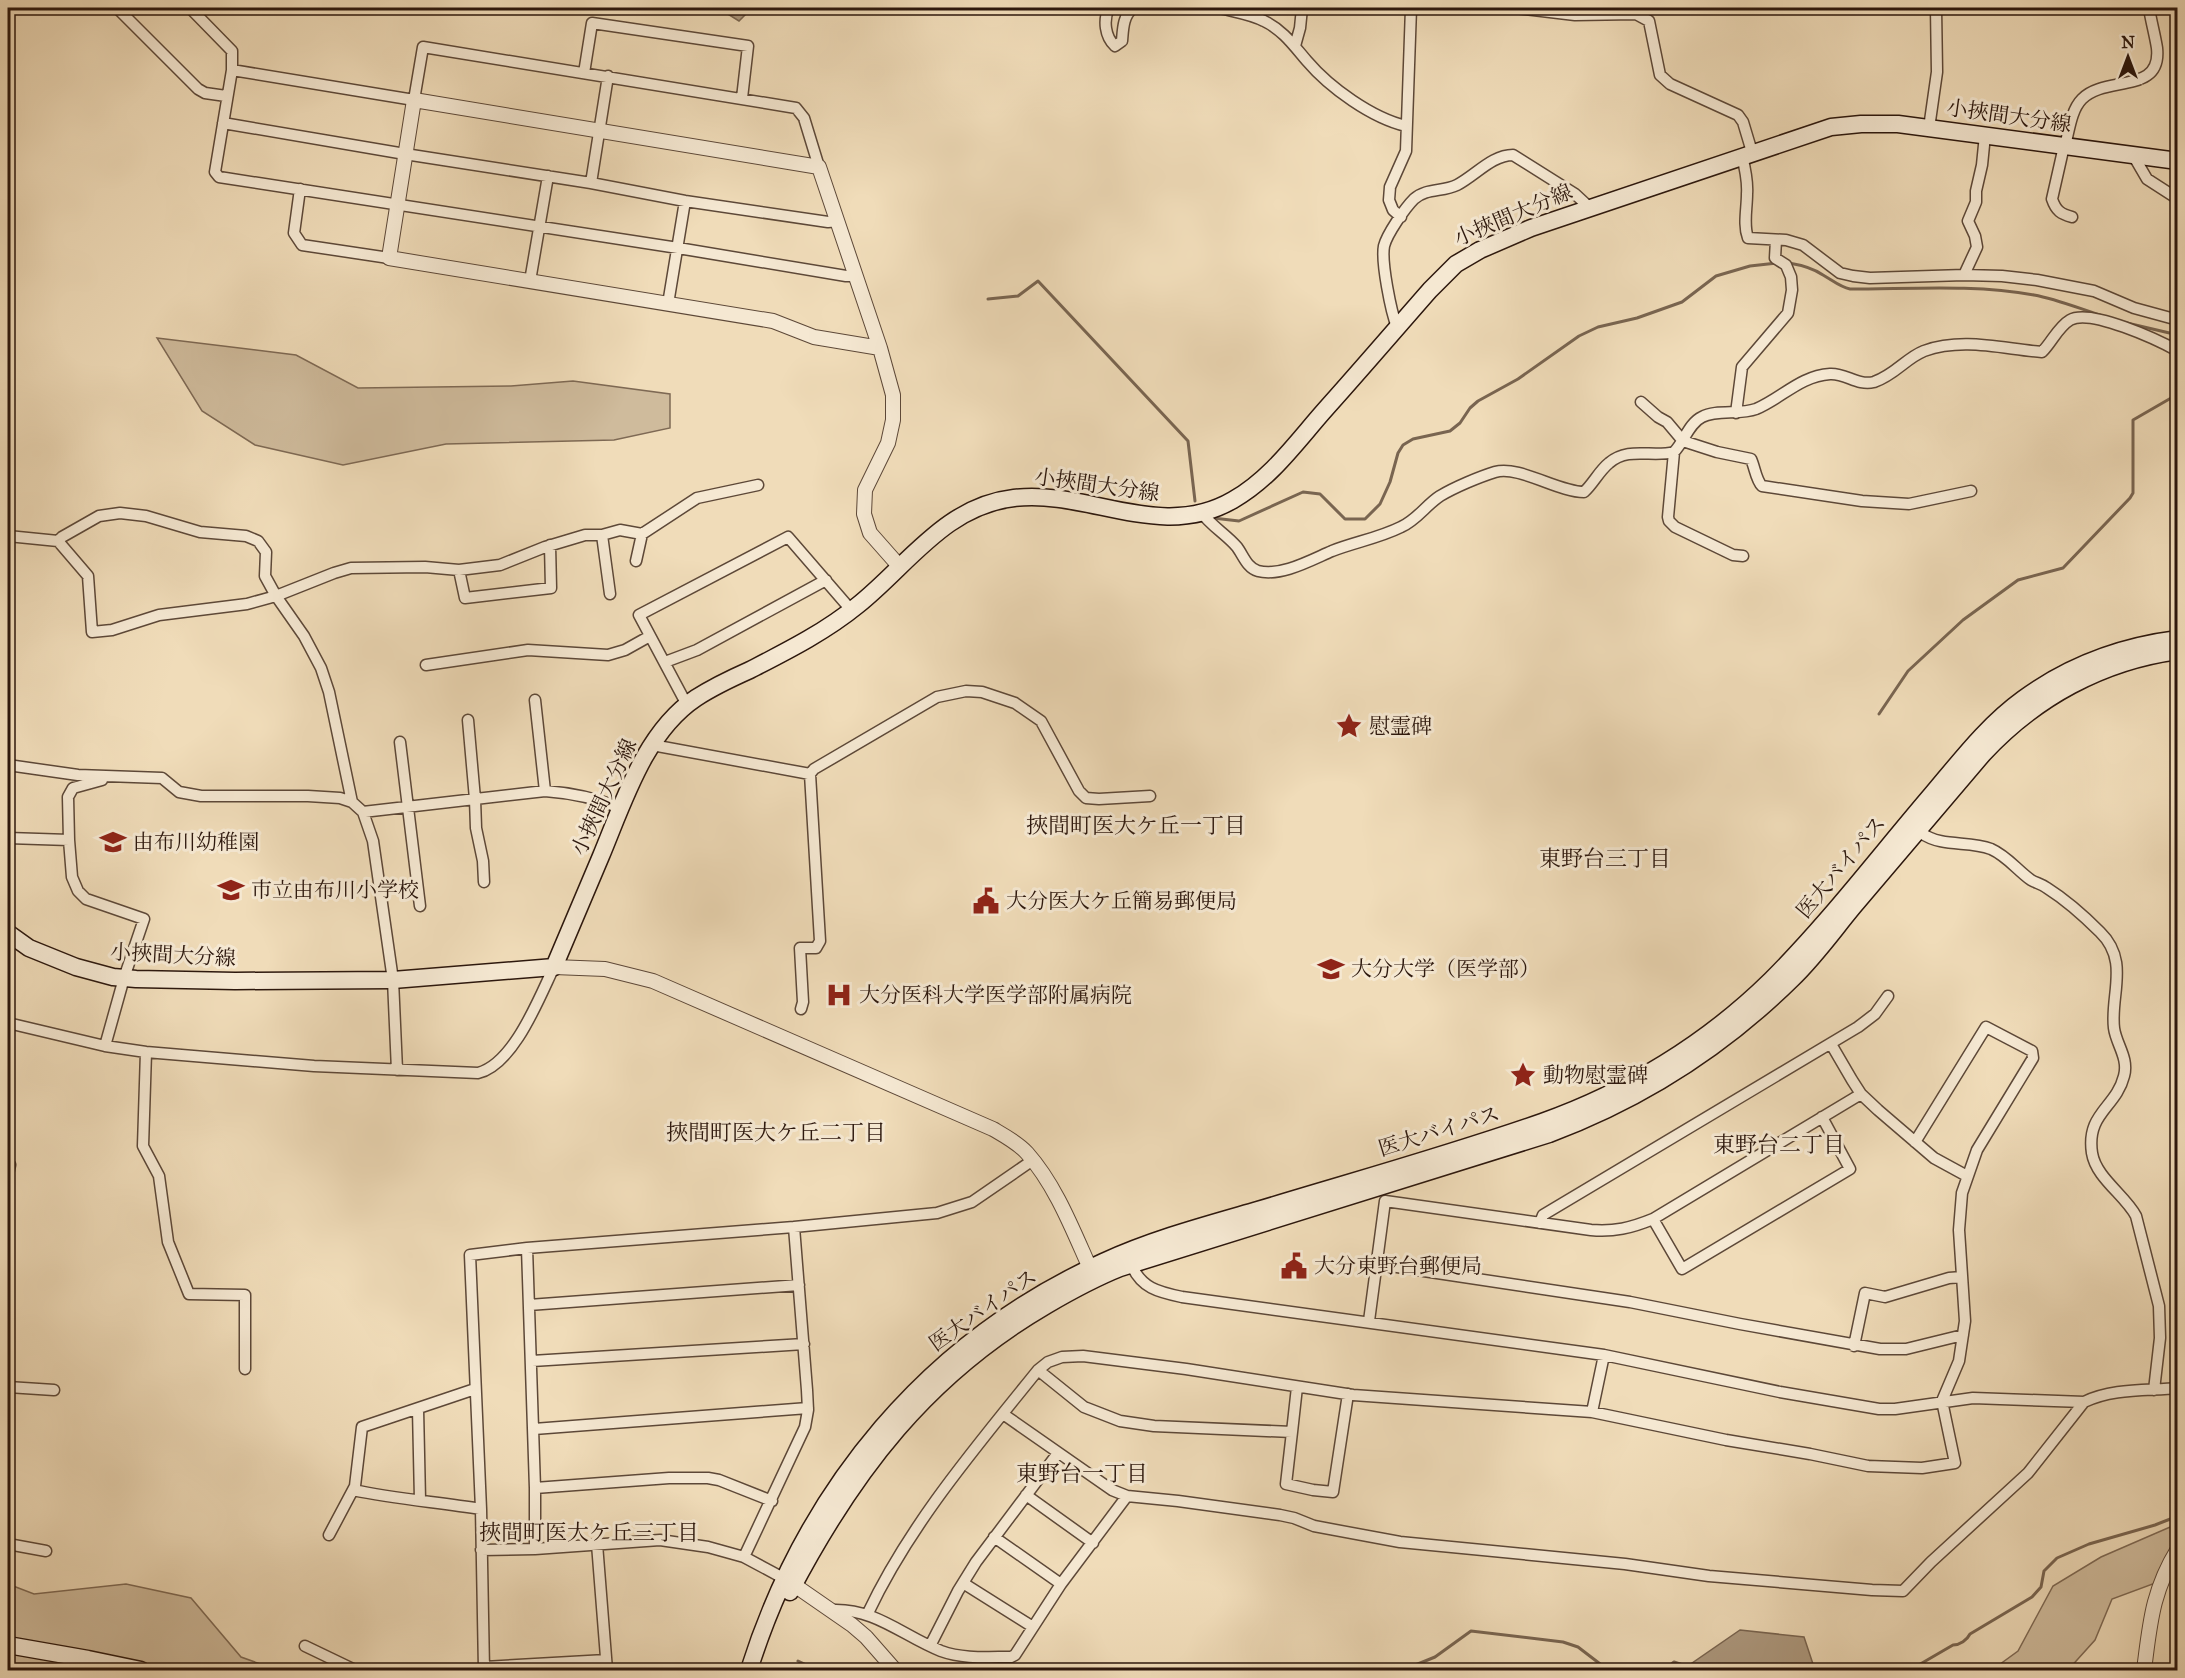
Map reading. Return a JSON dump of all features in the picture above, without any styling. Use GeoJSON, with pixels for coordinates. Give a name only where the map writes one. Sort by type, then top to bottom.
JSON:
{"type":"FeatureCollection","features":[{"type":"Feature","properties":{"kind":"main road","name":"小挾間大分線"},"geometry":{"type":"LineString","coordinates":[[8,933],[29,948],[57,960],[101,974],[124,978],[235,981],[393,980],[554,967],[621,808],[652,745],[669,722],[687,705],[711,689],[815,635],[852,610],[949,523],[976,508],[997,501],[1035,496],[1174,518],[1230,502],[1266,478],[1397,327],[1456,264],[1480,250],[1589,207],[1832,127],[1898,124],[2178,161]]}},
{"type":"Feature","properties":{"kind":"main road","name":"医大バイパス"},"geometry":{"type":"LineString","coordinates":[[750,1671],[765,1623],[789,1582],[813,1522],[848,1470],[888,1420],[916,1390],[944,1363],[987,1330],[1040,1295],[1092,1273],[1140,1247],[1523,1129],[1586,1105],[1649,1072],[1723,1022],[1771,980],[1806,943],[1977,741],[2007,712],[2039,688],[2082,665],[2127,648],[2178,639]]}},
{"type":"Feature","properties":{"kind":"main road","name":"医大バイパス"},"geometry":{"type":"LineString","coordinates":[[1092,1273],[1131,1264],[1549,1134],[1591,1117],[1642,1091],[1727,1036],[1794,977],[1973,766],[2020,718],[2059,691],[2092,675],[2132,661],[2178,651]]}},
{"type":"Feature","properties":{"kind":"main road"},"geometry":{"type":"LineString","coordinates":[[8,1645],[141,1671]]}},
{"type":"Feature","properties":{"kind":"street"},"geometry":{"type":"LineString","coordinates":[[117,8],[198,89],[205,93],[226,96]]}},
{"type":"Feature","properties":{"kind":"street"},"geometry":{"type":"LineString","coordinates":[[190,8],[232,51],[232,70],[215,172],[219,177],[856,276]]}},
{"type":"Feature","properties":{"kind":"street"},"geometry":{"type":"LineString","coordinates":[[1109,8],[1106,29],[1110,41],[1115,46],[1122,41],[1123,25],[1128,12],[1133,8]]}},
{"type":"Feature","properties":{"kind":"street"},"geometry":{"type":"LineString","coordinates":[[1221,8],[1265,21],[1294,46],[1308,63],[1337,90],[1370,110],[1406,126]]}},
{"type":"Feature","properties":{"kind":"street"},"geometry":{"type":"LineString","coordinates":[[1294,46],[1300,28],[1302,8]]}},
{"type":"Feature","properties":{"kind":"street"},"geometry":{"type":"LineString","coordinates":[[1401,217],[1393,210],[1389,200],[1390,188],[1406,151],[1411,8]]}},
{"type":"Feature","properties":{"kind":"street"},"geometry":{"type":"LineString","coordinates":[[1515,8],[1575,15],[1636,14],[1649,21],[1660,75],[1670,84],[1738,115],[1743,122],[1747,154],[1746,233],[1749,238],[1786,240],[1803,245],[1840,273],[1853,276],[1870,278],[1964,275],[2013,277],[2094,291],[2134,308],[2178,320]]}},
{"type":"Feature","properties":{"kind":"street"},"geometry":{"type":"LineString","coordinates":[[1929,128],[1937,72],[1936,8]]}},
{"type":"Feature","properties":{"kind":"street"},"geometry":{"type":"LineString","coordinates":[[2072,217],[2060,214],[2054,207],[2052,199],[2075,108],[2091,91],[2104,86],[2137,82],[2148,76],[2154,69],[2157,48],[2149,8]]}},
{"type":"Feature","properties":{"kind":"street"},"geometry":{"type":"LineString","coordinates":[[584,73],[592,23],[748,46],[742,98]]}},
{"type":"Feature","properties":{"kind":"street"},"geometry":{"type":"LineString","coordinates":[[388,258],[423,47],[796,108],[804,118],[880,348],[893,395],[893,420],[888,443],[865,490],[864,513],[870,533],[900,567]]}},
{"type":"Feature","properties":{"kind":"street"},"geometry":{"type":"LineString","coordinates":[[232,70],[819,167]]}},
{"type":"Feature","properties":{"kind":"street"},"geometry":{"type":"LineString","coordinates":[[591,183],[608,76]]}},
{"type":"Feature","properties":{"kind":"street"},"geometry":{"type":"LineString","coordinates":[[223,123],[591,183],[685,201],[828,222],[838,220]]}},
{"type":"Feature","properties":{"kind":"street"},"geometry":{"type":"LineString","coordinates":[[1964,275],[1977,247],[1968,221],[1976,202],[1986,135]]}},
{"type":"Feature","properties":{"kind":"street"},"geometry":{"type":"LineString","coordinates":[[1397,327],[1387,282],[1384,246],[1414,199],[1428,191],[1455,186],[1503,155],[1513,155],[1575,194],[1589,207]]}},
{"type":"Feature","properties":{"kind":"street"},"geometry":{"type":"LineString","coordinates":[[2133,155],[2147,179],[2178,200]]}},
{"type":"Feature","properties":{"kind":"street"},"geometry":{"type":"LineString","coordinates":[[530,281],[548,176]]}},
{"type":"Feature","properties":{"kind":"street"},"geometry":{"type":"LineString","coordinates":[[300,189],[294,233],[302,245],[773,321],[814,337],[880,348]]}},
{"type":"Feature","properties":{"kind":"street"},"geometry":{"type":"LineString","coordinates":[[668,304],[685,201]]}},
{"type":"Feature","properties":{"kind":"street"},"geometry":{"type":"LineString","coordinates":[[1736,413],[1742,367],[1788,313],[1792,290],[1791,277],[1786,265],[1775,258],[1776,240]]}},
{"type":"Feature","properties":{"kind":"street"},"geometry":{"type":"LineString","coordinates":[[1743,556],[1733,555],[1675,527],[1669,521],[1674,452],[1695,423],[1704,416],[1757,409],[1810,377],[1832,374],[1844,376],[1855,382],[1872,382],[1894,373],[1921,352],[1940,346],[1979,344],[2042,352],[2071,319],[2081,317],[2098,319],[2127,328],[2178,351]]}},
{"type":"Feature","properties":{"kind":"street"},"geometry":{"type":"LineString","coordinates":[[1641,402],[1667,422],[1683,441],[1751,459],[1762,486],[1862,501],[1909,504],[1971,491]]}},
{"type":"Feature","properties":{"kind":"street"},"geometry":{"type":"LineString","coordinates":[[1201,512],[1236,547],[1249,565],[1265,572],[1305,564],[1333,551],[1402,527],[1415,519],[1440,496],[1498,471],[1519,474],[1584,492],[1609,462],[1623,455],[1674,452]]}},
{"type":"Feature","properties":{"kind":"street"},"geometry":{"type":"LineString","coordinates":[[8,536],[58,541],[88,576],[92,632],[112,630],[159,615],[247,604],[276,597],[351,568],[425,567],[459,570],[500,565],[550,545],[585,536],[602,535],[620,530],[642,534],[697,498],[759,485]]}},
{"type":"Feature","properties":{"kind":"street"},"geometry":{"type":"LineString","coordinates":[[58,541],[99,516],[120,513],[146,516],[201,531],[246,536],[258,541],[266,552],[266,576],[276,597],[304,636],[321,668],[329,692],[352,802]]}},
{"type":"Feature","properties":{"kind":"street"},"geometry":{"type":"LineString","coordinates":[[636,561],[642,534]]}},
{"type":"Feature","properties":{"kind":"street"},"geometry":{"type":"LineString","coordinates":[[602,535],[610,594]]}},
{"type":"Feature","properties":{"kind":"street"},"geometry":{"type":"LineString","coordinates":[[687,705],[639,615],[788,537],[852,610]]}},
{"type":"Feature","properties":{"kind":"street"},"geometry":{"type":"LineString","coordinates":[[459,570],[465,598],[551,588],[550,545]]}},
{"type":"Feature","properties":{"kind":"street"},"geometry":{"type":"LineString","coordinates":[[665,662],[697,650],[826,580]]}},
{"type":"Feature","properties":{"kind":"street"},"geometry":{"type":"LineString","coordinates":[[426,665],[528,650],[608,655],[624,650],[650,636]]}},
{"type":"Feature","properties":{"kind":"street"},"geometry":{"type":"LineString","coordinates":[[801,1009],[803,1002],[800,948],[816,948],[820,941],[810,774],[814,769],[937,697],[974,692],[1015,703],[1041,721],[1079,791],[1086,798],[1150,796]]}},
{"type":"Feature","properties":{"kind":"street"},"geometry":{"type":"LineString","coordinates":[[535,700],[545,791]]}},
{"type":"Feature","properties":{"kind":"street"},"geometry":{"type":"LineString","coordinates":[[468,720],[476,828],[483,861],[484,882]]}},
{"type":"Feature","properties":{"kind":"street"},"geometry":{"type":"LineString","coordinates":[[400,742],[420,906]]}},
{"type":"Feature","properties":{"kind":"street"},"geometry":{"type":"LineString","coordinates":[[652,745],[810,774]]}},
{"type":"Feature","properties":{"kind":"street"},"geometry":{"type":"LineString","coordinates":[[8,765],[47,772],[112,778],[162,778],[179,792],[201,796],[308,796],[340,798],[352,802],[363,812],[373,841],[393,980],[396,1070]]}},
{"type":"Feature","properties":{"kind":"street"},"geometry":{"type":"LineString","coordinates":[[105,1046],[144,919],[86,899],[78,891],[72,877],[68,797],[74,788],[112,778]]}},
{"type":"Feature","properties":{"kind":"street"},"geometry":{"type":"LineString","coordinates":[[363,812],[545,791],[570,793],[604,801],[621,808]]}},
{"type":"Feature","properties":{"kind":"street"},"geometry":{"type":"LineString","coordinates":[[1921,833],[1941,842],[1980,847],[2001,854],[2031,880],[2046,887],[2072,908],[2102,934],[2111,949],[2117,972],[2114,1025],[2116,1038],[2122,1050],[2125,1075],[2120,1088],[2093,1127],[2092,1157],[2100,1171],[2130,1205],[2136,1216],[2158,1306],[2160,1338],[2154,1390]]}},
{"type":"Feature","properties":{"kind":"street"},"geometry":{"type":"LineString","coordinates":[[8,838],[69,840]]}},
{"type":"Feature","properties":{"kind":"street"},"geometry":{"type":"LineString","coordinates":[[8,1023],[105,1046],[146,1052],[396,1070],[478,1073],[487,1071],[502,1059],[518,1037],[554,967],[605,969],[642,977],[670,987],[993,1129],[1019,1146],[1033,1160],[1057,1199],[1092,1273]]}},
{"type":"Feature","properties":{"kind":"street"},"geometry":{"type":"LineString","coordinates":[[1540,1223],[1543,1215],[1831,1044],[1875,1014],[1888,996]]}},
{"type":"Feature","properties":{"kind":"street"},"geometry":{"type":"LineString","coordinates":[[868,1613],[900,1552],[936,1501],[1038,1370],[1048,1362],[1062,1357],[1083,1356],[1186,1368],[1348,1394],[1592,1412],[1868,1466],[1922,1468],[1955,1463],[1942,1401],[1959,1360],[1965,1321],[1959,1212],[1967,1176],[1977,1150],[2033,1058],[2032,1051],[1986,1027],[1915,1142]]}},
{"type":"Feature","properties":{"kind":"street"},"geometry":{"type":"LineString","coordinates":[[1831,1044],[1861,1094],[1915,1142],[1941,1162],[1967,1176]]}},
{"type":"Feature","properties":{"kind":"street"},"geometry":{"type":"LineString","coordinates":[[146,1052],[143,1146],[159,1176],[168,1242],[189,1294],[245,1295],[245,1369]]}},
{"type":"Feature","properties":{"kind":"street"},"geometry":{"type":"LineString","coordinates":[[1368,1322],[1385,1201],[1611,1232],[1631,1228],[1653,1219],[1861,1094]]}},
{"type":"Feature","properties":{"kind":"street"},"geometry":{"type":"LineString","coordinates":[[1653,1219],[1682,1269],[1850,1168],[1822,1117]]}},
{"type":"Feature","properties":{"kind":"street"},"geometry":{"type":"LineString","coordinates":[[597,1545],[606,1665],[484,1669],[481,1509],[470,1255],[526,1248],[794,1227],[947,1211],[972,1202],[1033,1160]]}},
{"type":"Feature","properties":{"kind":"street"},"geometry":{"type":"LineString","coordinates":[[8,1164],[10,1165],[8,1174]]}},
{"type":"Feature","properties":{"kind":"street"},"geometry":{"type":"LineString","coordinates":[[744,1557],[805,1427],[808,1408],[794,1227]]}},
{"type":"Feature","properties":{"kind":"street"},"geometry":{"type":"LineString","coordinates":[[526,1248],[536,1488],[535,1549]]}},
{"type":"Feature","properties":{"kind":"street"},"geometry":{"type":"LineString","coordinates":[[1131,1264],[1142,1282],[1158,1292],[1182,1297],[1604,1355],[1780,1392],[1879,1409],[1895,1409],[1973,1398],[2084,1402]]}},
{"type":"Feature","properties":{"kind":"street"},"geometry":{"type":"LineString","coordinates":[[1377,1264],[1630,1302],[1854,1346],[1906,1349],[1963,1335]]}},
{"type":"Feature","properties":{"kind":"street"},"geometry":{"type":"LineString","coordinates":[[1854,1346],[1865,1293],[1885,1297],[1949,1278],[1962,1277]]}},
{"type":"Feature","properties":{"kind":"street"},"geometry":{"type":"LineString","coordinates":[[529,1305],[799,1285]]}},
{"type":"Feature","properties":{"kind":"street"},"geometry":{"type":"LineString","coordinates":[[532,1361],[804,1344]]}},
{"type":"Feature","properties":{"kind":"street"},"geometry":{"type":"LineString","coordinates":[[1592,1412],[1604,1355]]}},
{"type":"Feature","properties":{"kind":"street"},"geometry":{"type":"LineString","coordinates":[[1038,1370],[1084,1407],[1120,1421],[1154,1426],[1292,1432]]}},
{"type":"Feature","properties":{"kind":"street"},"geometry":{"type":"LineString","coordinates":[[8,1387],[54,1390]]}},
{"type":"Feature","properties":{"kind":"street"},"geometry":{"type":"LineString","coordinates":[[1297,1387],[1286,1484],[1313,1490],[1333,1492],[1340,1460],[1348,1394]]}},
{"type":"Feature","properties":{"kind":"street"},"geometry":{"type":"LineString","coordinates":[[1004,1414],[1112,1490],[1127,1496],[1280,1515],[1314,1526],[1400,1542],[1625,1564],[1736,1579],[1902,1591],[2028,1473],[2084,1402],[2098,1395],[2118,1392],[2178,1388]]}},
{"type":"Feature","properties":{"kind":"street"},"geometry":{"type":"LineString","coordinates":[[329,1535],[353,1490],[362,1427],[475,1389]]}},
{"type":"Feature","properties":{"kind":"street"},"geometry":{"type":"LineString","coordinates":[[534,1429],[808,1408]]}},
{"type":"Feature","properties":{"kind":"street"},"geometry":{"type":"LineString","coordinates":[[418,1410],[420,1500]]}},
{"type":"Feature","properties":{"kind":"street"},"geometry":{"type":"LineString","coordinates":[[930,1646],[963,1582],[1058,1453]]}},
{"type":"Feature","properties":{"kind":"street"},"geometry":{"type":"LineString","coordinates":[[536,1488],[669,1478],[708,1478],[719,1480],[772,1501]]}},
{"type":"Feature","properties":{"kind":"street"},"geometry":{"type":"LineString","coordinates":[[353,1490],[481,1509]]}},
{"type":"Feature","properties":{"kind":"street"},"geometry":{"type":"LineString","coordinates":[[1026,1495],[1093,1543]]}},
{"type":"Feature","properties":{"kind":"street"},"geometry":{"type":"LineString","coordinates":[[832,1610],[849,1609],[868,1613],[930,1646],[961,1656],[1011,1657],[1015,1655],[1061,1584],[1127,1496]]}},
{"type":"Feature","properties":{"kind":"street"},"geometry":{"type":"LineString","coordinates":[[994,1537],[1061,1584]]}},
{"type":"Feature","properties":{"kind":"street"},"geometry":{"type":"LineString","coordinates":[[481,1550],[535,1549],[660,1540],[708,1546],[744,1557],[789,1582],[832,1610],[866,1637],[895,1671]]}},
{"type":"Feature","properties":{"kind":"street"},"geometry":{"type":"LineString","coordinates":[[8,1544],[46,1551]]}},
{"type":"Feature","properties":{"kind":"street"},"geometry":{"type":"LineString","coordinates":[[2144,1671],[2154,1600],[2162,1577],[2178,1550]]}},
{"type":"Feature","properties":{"kind":"street"},"geometry":{"type":"LineString","coordinates":[[963,1582],[1033,1627]]}},
{"type":"Feature","properties":{"kind":"street"},"geometry":{"type":"LineString","coordinates":[[305,1646],[355,1671]]}},
{"type":"Feature","properties":{"kind":"shaded area"},"geometry":{"type":"Polygon","coordinates":[[[718,8],[752,8],[739,21],[718,8]]]}},
{"type":"Feature","properties":{"kind":"shaded area"},"geometry":{"type":"Polygon","coordinates":[[[157,338],[296,355],[358,388],[511,386],[573,381],[670,394],[670,428],[614,440],[446,444],[343,465],[255,445],[202,411],[157,338]]]}},
{"type":"Feature","properties":{"kind":"shaded area"},"geometry":{"type":"Polygon","coordinates":[[[2177,1524],[2177,1575],[2112,1599],[2095,1640],[2068,1670],[1992,1670],[2018,1651],[2053,1586],[2101,1557],[2177,1524]]]}},
{"type":"Feature","properties":{"kind":"shaded area"},"geometry":{"type":"Polygon","coordinates":[[[8,1584],[34,1594],[126,1584],[191,1598],[241,1657],[277,1670],[8,1670],[8,1584]]]}},
{"type":"Feature","properties":{"kind":"shaded area"},"geometry":{"type":"Polygon","coordinates":[[[1740,1630],[1804,1637],[1815,1670],[1682,1670],[1740,1630]]]}},
{"type":"Feature","properties":{"kind":"waterway"},"geometry":{"type":"LineString","coordinates":[[1213,518],[1239,521],[1303,492],[1320,494],[1345,519],[1365,519],[1380,504],[1403,445],[1413,439],[1450,431],[1460,423],[1478,401],[1518,379],[1579,336],[1598,327],[1637,318],[1682,302],[1716,276],[1750,266],[1777,263]]}},
{"type":"Feature","properties":{"kind":"waterway"},"geometry":{"type":"LineString","coordinates":[[1789,263],[1811,269],[1850,289],[1989,289],[2034,295],[2100,315]]}},
{"type":"Feature","properties":{"kind":"waterway"},"geometry":{"type":"LineString","coordinates":[[988,299],[1018,296],[1038,281],[1188,441],[1195,501]]}},
{"type":"Feature","properties":{"kind":"waterway"},"geometry":{"type":"LineString","coordinates":[[2127,323],[2178,335]]}},
{"type":"Feature","properties":{"kind":"waterway"},"geometry":{"type":"LineString","coordinates":[[1879,714],[1908,671],[1963,620],[2018,580],[2063,568],[2130,498],[2133,493],[2133,420],[2178,394]]}},
{"type":"Feature","properties":{"kind":"waterway"},"geometry":{"type":"LineString","coordinates":[[1910,1670],[1953,1645],[1963,1642],[1970,1634],[2032,1597],[2041,1587],[2044,1571],[2057,1558],[2089,1544],[2178,1516]]}},
{"type":"Feature","properties":{"kind":"waterway"},"geometry":{"type":"LineString","coordinates":[[1403,1670],[1435,1657],[1471,1631],[1563,1642],[1578,1647],[1608,1670]]}},
{"type":"Feature","properties":{"kind":"waterway"},"geometry":{"type":"LineString","coordinates":[[798,1661],[817,1670]]}},
{"type":"Feature","properties":{"kind":"waterway"},"geometry":{"type":"LineString","coordinates":[[1664,1670],[1674,1662],[1689,1667]]}},
{"type":"Feature","properties":{"kind":"place","name":"慰霊碑"},"geometry":{"type":"Point","coordinates":[1349,726]}},
{"type":"Feature","properties":{"kind":"place","name":"由布川幼稚園"},"geometry":{"type":"Point","coordinates":[113,842]}},
{"type":"Feature","properties":{"kind":"place","name":"市立由布川小学校"},"geometry":{"type":"Point","coordinates":[231,890]}},
{"type":"Feature","properties":{"kind":"place","name":"大分医大ケ丘簡易郵便局"},"geometry":{"type":"Point","coordinates":[986,901]}},
{"type":"Feature","properties":{"kind":"place","name":"大分大学（医学部）"},"geometry":{"type":"Point","coordinates":[1331,969]}},
{"type":"Feature","properties":{"kind":"place","name":"大分医科大学医学部附属病院"},"geometry":{"type":"Point","coordinates":[839,995]}},
{"type":"Feature","properties":{"kind":"place","name":"動物慰霊碑"},"geometry":{"type":"Point","coordinates":[1523,1075]}},
{"type":"Feature","properties":{"kind":"place","name":"大分東野台郵便局"},"geometry":{"type":"Point","coordinates":[1294,1266]}},
{"type":"Feature","properties":{"kind":"district","name":"挾間町医大ケ丘一丁目"},"geometry":{"type":"Point","coordinates":[1136,825]}},
{"type":"Feature","properties":{"kind":"district","name":"東野台三丁目"},"geometry":{"type":"Point","coordinates":[1605,858]}},
{"type":"Feature","properties":{"kind":"district","name":"挾間町医大ケ丘二丁目"},"geometry":{"type":"Point","coordinates":[776,1132]}},
{"type":"Feature","properties":{"kind":"district","name":"東野台二丁目"},"geometry":{"type":"Point","coordinates":[1779,1144]}},
{"type":"Feature","properties":{"kind":"district","name":"東野台一丁目"},"geometry":{"type":"Point","coordinates":[1082,1473]}},
{"type":"Feature","properties":{"kind":"district","name":"挾間町医大ケ丘三丁目"},"geometry":{"type":"Point","coordinates":[589,1532]}}]}
